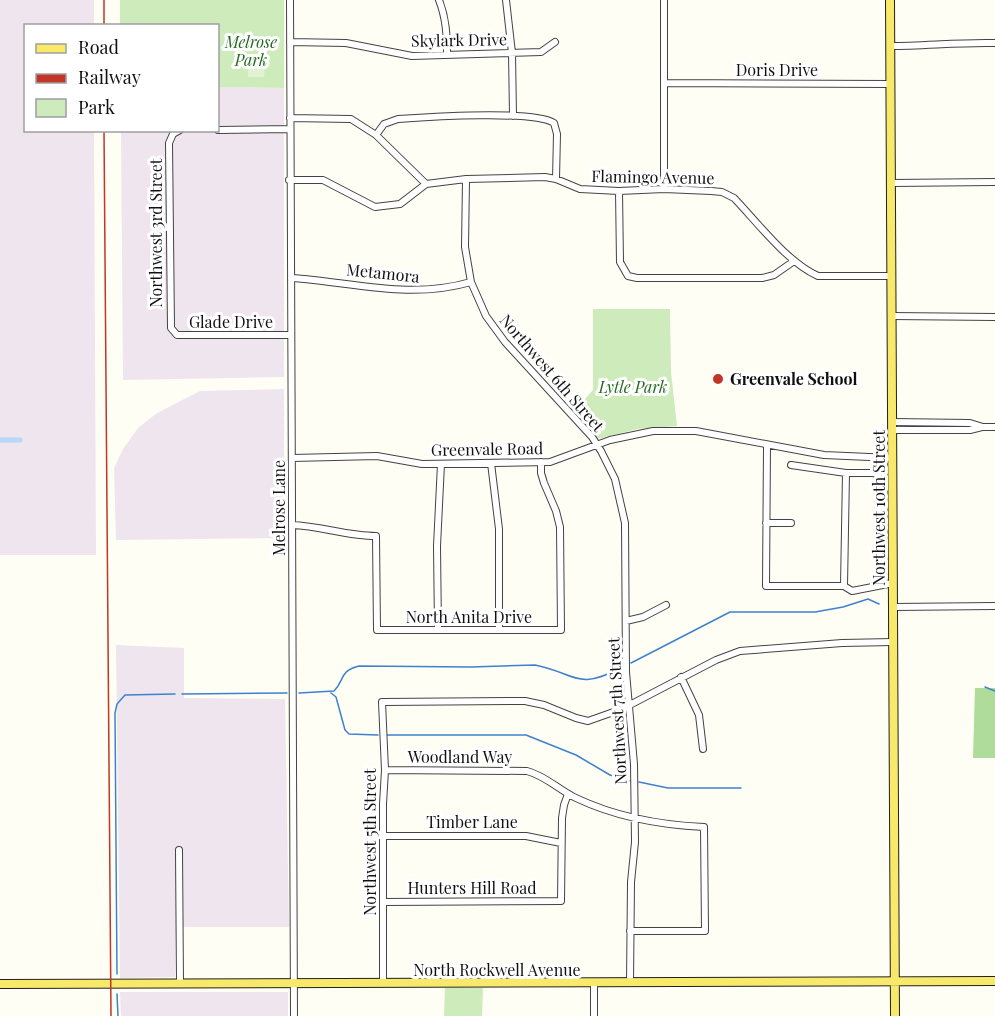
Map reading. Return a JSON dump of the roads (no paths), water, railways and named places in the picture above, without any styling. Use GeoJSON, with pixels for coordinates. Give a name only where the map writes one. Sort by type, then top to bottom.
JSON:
{"type":"FeatureCollection","features":[{"type":"Feature","properties":{"kind":"main road","name":"Northwest 10th Street"},"geometry":{"type":"LineString","coordinates":[[890,0],[895,1016]]}},
{"type":"Feature","properties":{"kind":"main road","name":"North Rockwell Avenue"},"geometry":{"type":"LineString","coordinates":[[0,984],[995,981]]}},
{"type":"Feature","properties":{"kind":"street","name":"Melrose Lane"},"geometry":{"type":"LineString","coordinates":[[290,0],[294,1016]]}},
{"type":"Feature","properties":{"kind":"street"},"geometry":{"type":"LineString","coordinates":[[439,0],[447,30],[447,55]]}},
{"type":"Feature","properties":{"kind":"street"},"geometry":{"type":"LineString","coordinates":[[506,0],[512,53],[513,116]]}},
{"type":"Feature","properties":{"kind":"street"},"geometry":{"type":"LineString","coordinates":[[664,0],[664,189]]}},
{"type":"Feature","properties":{"kind":"street","name":"Skylark Drive"},"geometry":{"type":"LineString","coordinates":[[290,42],[346,44],[412,56],[541,52],[555,42]]}},
{"type":"Feature","properties":{"kind":"street"},"geometry":{"type":"LineString","coordinates":[[890,46],[995,43]]}},
{"type":"Feature","properties":{"kind":"street","name":"Doris Drive"},"geometry":{"type":"LineString","coordinates":[[664,83],[890,84]]}},
{"type":"Feature","properties":{"kind":"street"},"geometry":{"type":"LineString","coordinates":[[376,135],[384,124],[398,119],[536,117],[554,123],[557,134],[556,179]]}},
{"type":"Feature","properties":{"kind":"street"},"geometry":{"type":"LineString","coordinates":[[290,118],[351,119],[376,135],[426,184],[400,204],[375,207],[323,180],[290,180]]}},
{"type":"Feature","properties":{"kind":"street"},"geometry":{"type":"LineString","coordinates":[[219,129],[290,129]]}},
{"type":"Feature","properties":{"kind":"street","name":"Northwest 3rd Street"},"geometry":{"type":"LineString","coordinates":[[173,332],[170,322],[169,143],[172,134],[176,132]]}},
{"type":"Feature","properties":{"kind":"street","name":"Flamingo Avenue"},"geometry":{"type":"LineString","coordinates":[[426,184],[466,179],[545,177],[580,189],[722,192],[734,198],[794,261],[809,272],[818,276],[891,276]]}},
{"type":"Feature","properties":{"kind":"street","name":"Northwest 6th Street"},"geometry":{"type":"LineString","coordinates":[[466,179],[465,247],[471,282],[486,316],[492,326],[597,444]]}},
{"type":"Feature","properties":{"kind":"street"},"geometry":{"type":"LineString","coordinates":[[891,183],[995,182]]}},
{"type":"Feature","properties":{"kind":"street"},"geometry":{"type":"LineString","coordinates":[[619,191],[620,262],[628,276],[637,278],[762,278],[774,275],[794,261]]}},
{"type":"Feature","properties":{"kind":"street","name":"Metamora"},"geometry":{"type":"LineString","coordinates":[[291,278],[402,291],[452,288],[471,282]]}},
{"type":"Feature","properties":{"kind":"street"},"geometry":{"type":"LineString","coordinates":[[891,316],[995,316]]}},
{"type":"Feature","properties":{"kind":"street","name":"Glade Drive"},"geometry":{"type":"LineString","coordinates":[[173,332],[185,336],[291,335]]}},
{"type":"Feature","properties":{"kind":"street"},"geometry":{"type":"LineString","coordinates":[[892,426],[995,427]]}},
{"type":"Feature","properties":{"kind":"street","name":"Greenvale Road"},"geometry":{"type":"LineString","coordinates":[[292,458],[377,456],[422,464],[541,462],[558,460],[597,444],[640,432],[696,431],[804,453],[892,458]]}},
{"type":"Feature","properties":{"kind":"street","name":"Northwest 7th Street"},"geometry":{"type":"LineString","coordinates":[[597,444],[615,479],[625,523],[627,672],[634,782],[630,983]]}},
{"type":"Feature","properties":{"kind":"street"},"geometry":{"type":"LineString","coordinates":[[767,446],[766,586],[844,586],[852,591],[892,583]]}},
{"type":"Feature","properties":{"kind":"street"},"geometry":{"type":"LineString","coordinates":[[844,586],[847,457]]}},
{"type":"Feature","properties":{"kind":"street","name":"North Anita Drive"},"geometry":{"type":"LineString","coordinates":[[292,525],[322,527],[357,536],[376,536],[376,630],[561,630],[560,527],[541,473],[541,462]]}},
{"type":"Feature","properties":{"kind":"street"},"geometry":{"type":"LineString","coordinates":[[491,463],[499,529],[499,630]]}},
{"type":"Feature","properties":{"kind":"street"},"geometry":{"type":"LineString","coordinates":[[438,630],[437,546],[441,464]]}},
{"type":"Feature","properties":{"kind":"street"},"geometry":{"type":"LineString","coordinates":[[791,465],[877,474],[879,478],[878,585]]}},
{"type":"Feature","properties":{"kind":"street"},"geometry":{"type":"LineString","coordinates":[[766,523],[791,523]]}},
{"type":"Feature","properties":{"kind":"street"},"geometry":{"type":"LineString","coordinates":[[626,621],[643,618],[666,605]]}},
{"type":"Feature","properties":{"kind":"street"},"geometry":{"type":"LineString","coordinates":[[892,607],[995,606]]}},
{"type":"Feature","properties":{"kind":"street"},"geometry":{"type":"LineString","coordinates":[[629,704],[722,657],[740,651],[833,643],[893,642]]}},
{"type":"Feature","properties":{"kind":"street"},"geometry":{"type":"LineString","coordinates":[[681,677],[699,715],[703,749]]}},
{"type":"Feature","properties":{"kind":"street","name":"Northwest 5th Street"},"geometry":{"type":"LineString","coordinates":[[384,983],[385,770],[382,702],[525,701],[544,705],[588,721],[622,709],[629,704]]}},
{"type":"Feature","properties":{"kind":"street","name":"Woodland Way"},"geometry":{"type":"LineString","coordinates":[[385,770],[519,770],[540,775],[568,794],[591,804],[634,818],[665,825],[704,827],[705,931],[630,931]]}},
{"type":"Feature","properties":{"kind":"street"},"geometry":{"type":"LineString","coordinates":[[561,843],[564,805],[568,794]]}},
{"type":"Feature","properties":{"kind":"street","name":"Timber Lane"},"geometry":{"type":"LineString","coordinates":[[383,836],[526,836],[561,843]]}},
{"type":"Feature","properties":{"kind":"street","name":"Hunters Hill Road"},"geometry":{"type":"LineString","coordinates":[[384,902],[561,901],[561,843]]}},
{"type":"Feature","properties":{"kind":"street"},"geometry":{"type":"LineString","coordinates":[[179,850],[180,984]]}},
{"type":"Feature","properties":{"kind":"street"},"geometry":{"type":"LineString","coordinates":[[594,983],[594,1016]]}},
{"type":"Feature","properties":{"kind":"waterway"},"geometry":{"type":"LineString","coordinates":[[0,440],[20,440]]}},
{"type":"Feature","properties":{"kind":"waterway"},"geometry":{"type":"LineString","coordinates":[[631,663],[730,612],[815,612],[843,607],[868,599],[879,604]]}},
{"type":"Feature","properties":{"kind":"waterway"},"geometry":{"type":"LineString","coordinates":[[299,693],[334,691],[345,673],[359,666],[535,665],[586,679],[595,678],[622,667]]}},
{"type":"Feature","properties":{"kind":"waterway"},"geometry":{"type":"LineString","coordinates":[[985,687],[995,691]]}},
{"type":"Feature","properties":{"kind":"waterway"},"geometry":{"type":"LineString","coordinates":[[182,694],[287,693]]}},
{"type":"Feature","properties":{"kind":"waterway"},"geometry":{"type":"LineString","coordinates":[[331,693],[336,697],[345,730],[349,734],[378,735]]}},
{"type":"Feature","properties":{"kind":"waterway"},"geometry":{"type":"LineString","coordinates":[[117,974],[115,713],[117,704],[125,695],[175,694]]}},
{"type":"Feature","properties":{"kind":"waterway"},"geometry":{"type":"LineString","coordinates":[[387,735],[526,735],[576,755],[610,775],[630,781]]}},
{"type":"Feature","properties":{"kind":"waterway"},"geometry":{"type":"LineString","coordinates":[[639,782],[668,788],[741,788]]}},
{"type":"Feature","properties":{"kind":"waterway"},"geometry":{"type":"LineString","coordinates":[[117,994],[118,1016]]}},
{"type":"Feature","properties":{"kind":"railway"},"geometry":{"type":"LineString","coordinates":[[104,0],[104,24]]}},
{"type":"Feature","properties":{"kind":"railway"},"geometry":{"type":"LineString","coordinates":[[104,132],[111,1016]]}},
{"type":"Feature","properties":{"kind":"place","name":"Greenvale School"},"geometry":{"type":"Point","coordinates":[718,379]}},
{"type":"Feature","properties":{"kind":"park label","name":"Melrose Park"},"geometry":{"type":"Point","coordinates":[251,51]}},
{"type":"Feature","properties":{"kind":"park label","name":"Lytle Park"},"geometry":{"type":"Point","coordinates":[633,387]}}]}
